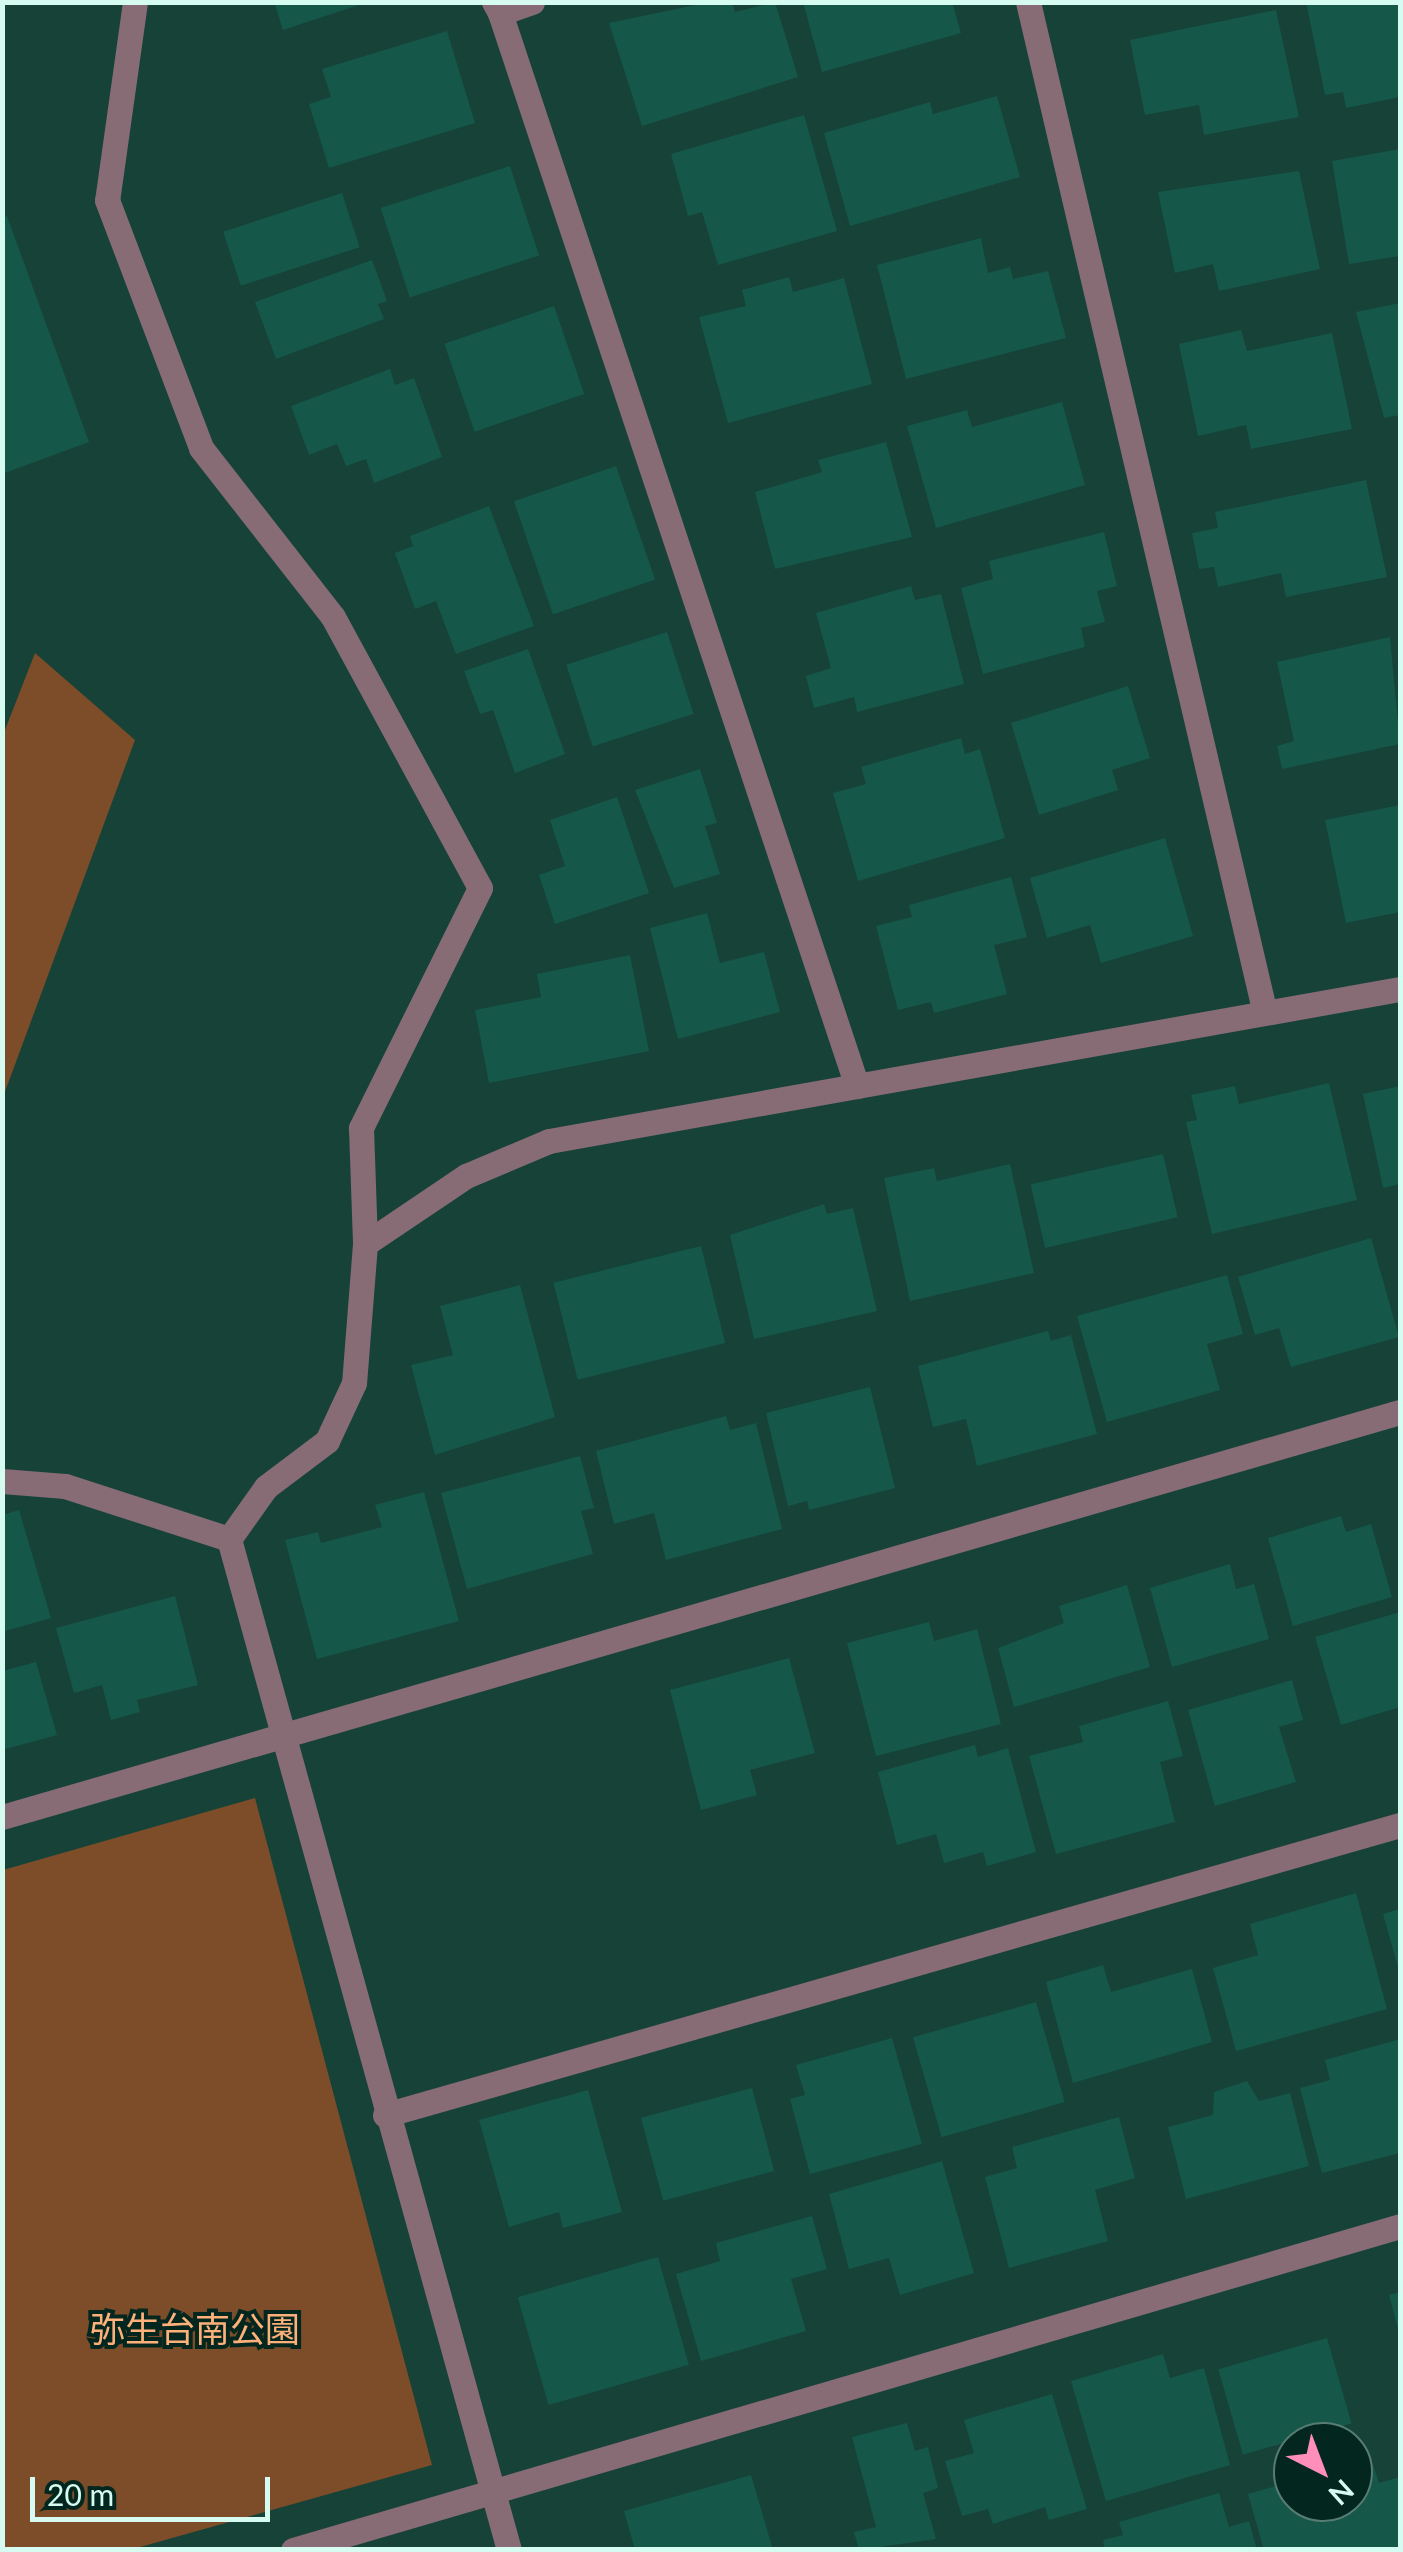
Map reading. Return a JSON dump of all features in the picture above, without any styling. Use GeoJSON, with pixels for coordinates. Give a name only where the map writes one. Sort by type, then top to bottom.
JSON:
{"type":"FeatureCollection","features":[{"type":"Feature","properties":{"kind":"street"},"geometry":{"type":"LineString","coordinates":[[135,2],[107,200],[201,448],[333,616],[480,888],[361,1128],[365,1244],[347,1398],[327,1442],[266,1487],[229,1538],[279,1738],[509,2550]]}},
{"type":"Feature","properties":{"kind":"street"},"geometry":{"type":"LineString","coordinates":[[532,2],[497,8],[857,1086]]}},
{"type":"Feature","properties":{"kind":"street"},"geometry":{"type":"LineString","coordinates":[[1028,2],[1265,1014]]}},
{"type":"Feature","properties":{"kind":"street"},"geometry":{"type":"LineString","coordinates":[[365,1244],[466,1176],[549,1141],[1400,989]]}},
{"type":"Feature","properties":{"kind":"street"},"geometry":{"type":"LineString","coordinates":[[2,1817],[1400,1412]]}},
{"type":"Feature","properties":{"kind":"street"},"geometry":{"type":"LineString","coordinates":[[2,1481],[66,1486],[229,1538]]}},
{"type":"Feature","properties":{"kind":"street"},"geometry":{"type":"LineString","coordinates":[[385,2115],[1400,1824]]}},
{"type":"Feature","properties":{"kind":"street"},"geometry":{"type":"LineString","coordinates":[[293,2550],[1400,2226]]}},
{"type":"Feature","properties":{"kind":"green space"},"geometry":{"type":"Polygon","coordinates":[[[35,653],[135,740],[3,1097],[3,735],[35,653]]]}},
{"type":"Feature","properties":{"kind":"green space","name":"弥生台南公園"},"geometry":{"type":"Polygon","coordinates":[[[255,1798],[432,2465],[133,2549],[3,2549],[3,1870],[255,1798]]]}},
{"type":"Feature","properties":{"kind":"building"},"geometry":{"type":"Polygon","coordinates":[[[274,2],[364,2],[365,3],[283,30],[274,2]]]}},
{"type":"Feature","properties":{"kind":"building"},"geometry":{"type":"Polygon","coordinates":[[[710,2],[732,2],[735,12],[775,2],[798,77],[642,126],[609,23],[710,2]]]}},
{"type":"Feature","properties":{"kind":"building"},"geometry":{"type":"Polygon","coordinates":[[[803,2],[952,2],[961,33],[822,72],[803,2]]]}},
{"type":"Feature","properties":{"kind":"building"},"geometry":{"type":"Polygon","coordinates":[[[1306,2],[1400,2],[1400,97],[1346,108],[1343,92],[1325,95],[1306,2]]]}},
{"type":"Feature","properties":{"kind":"building"},"geometry":{"type":"Polygon","coordinates":[[[1276,10],[1299,117],[1204,135],[1199,105],[1145,115],[1130,40],[1276,10]]]}},
{"type":"Feature","properties":{"kind":"building"},"geometry":{"type":"Polygon","coordinates":[[[447,31],[475,123],[329,168],[309,104],[331,97],[322,69],[447,31]]]}},
{"type":"Feature","properties":{"kind":"building"},"geometry":{"type":"Polygon","coordinates":[[[997,96],[1020,177],[850,226],[824,133],[930,102],[933,114],[997,96]]]}},
{"type":"Feature","properties":{"kind":"building"},"geometry":{"type":"Polygon","coordinates":[[[804,115],[837,231],[718,265],[702,212],[688,216],[671,154],[804,115]]]}},
{"type":"Feature","properties":{"kind":"building"},"geometry":{"type":"Polygon","coordinates":[[[1400,149],[1400,256],[1349,264],[1332,161],[1400,149]]]}},
{"type":"Feature","properties":{"kind":"building"},"geometry":{"type":"Polygon","coordinates":[[[510,166],[539,255],[410,297],[381,208],[510,166]]]}},
{"type":"Feature","properties":{"kind":"building"},"geometry":{"type":"Polygon","coordinates":[[[1299,171],[1320,269],[1219,291],[1213,264],[1175,273],[1158,192],[1299,171]]]}},
{"type":"Feature","properties":{"kind":"building"},"geometry":{"type":"Polygon","coordinates":[[[342,193],[360,247],[241,286],[223,232],[342,193]]]}},
{"type":"Feature","properties":{"kind":"building"},"geometry":{"type":"Polygon","coordinates":[[[7,216],[89,442],[2,474],[2,218],[7,216]]]}},
{"type":"Feature","properties":{"kind":"building"},"geometry":{"type":"Polygon","coordinates":[[[981,238],[988,273],[1010,267],[1013,279],[1048,271],[1066,338],[906,379],[877,265],[981,238]]]}},
{"type":"Feature","properties":{"kind":"building"},"geometry":{"type":"Polygon","coordinates":[[[372,260],[387,301],[378,304],[384,319],[276,359],[255,302],[372,260]]]}},
{"type":"Feature","properties":{"kind":"building"},"geometry":{"type":"Polygon","coordinates":[[[789,277],[793,292],[844,278],[872,384],[728,423],[699,317],[746,306],[742,290],[789,277]]]}},
{"type":"Feature","properties":{"kind":"building"},"geometry":{"type":"Polygon","coordinates":[[[1400,303],[1400,415],[1384,418],[1356,312],[1400,303]]]}},
{"type":"Feature","properties":{"kind":"building"},"geometry":{"type":"Polygon","coordinates":[[[554,306],[584,394],[475,432],[444,344],[554,306]]]}},
{"type":"Feature","properties":{"kind":"building"},"geometry":{"type":"Polygon","coordinates":[[[1241,330],[1247,351],[1332,333],[1352,429],[1251,449],[1246,425],[1198,436],[1179,344],[1241,330]]]}},
{"type":"Feature","properties":{"kind":"building"},"geometry":{"type":"Polygon","coordinates":[[[390,369],[395,385],[414,378],[442,457],[374,483],[366,459],[346,466],[337,444],[309,455],[291,406],[390,369]]]}},
{"type":"Feature","properties":{"kind":"building"},"geometry":{"type":"Polygon","coordinates":[[[1062,402],[1085,485],[936,528],[907,426],[967,410],[972,427],[1062,402]]]}},
{"type":"Feature","properties":{"kind":"building"},"geometry":{"type":"Polygon","coordinates":[[[886,442],[912,537],[775,569],[755,492],[822,472],[818,460],[886,442]]]}},
{"type":"Feature","properties":{"kind":"building"},"geometry":{"type":"Polygon","coordinates":[[[616,466],[655,579],[553,615],[514,501],[616,466]]]}},
{"type":"Feature","properties":{"kind":"building"},"geometry":{"type":"Polygon","coordinates":[[[1366,480],[1387,577],[1286,597],[1281,573],[1218,587],[1214,567],[1199,569],[1192,533],[1218,528],[1215,512],[1366,480]]]}},
{"type":"Feature","properties":{"kind":"building"},"geometry":{"type":"Polygon","coordinates":[[[489,506],[534,626],[456,654],[436,601],[415,609],[395,553],[413,546],[410,536],[489,506]]]}},
{"type":"Feature","properties":{"kind":"building"},"geometry":{"type":"Polygon","coordinates":[[[1104,532],[1117,586],[1097,591],[1105,622],[1081,628],[1085,647],[983,674],[961,588],[993,579],[989,561],[1104,532]]]}},
{"type":"Feature","properties":{"kind":"building"},"geometry":{"type":"Polygon","coordinates":[[[911,586],[915,600],[941,594],[964,684],[857,712],[854,697],[814,708],[806,676],[831,668],[816,613],[911,586]]]}},
{"type":"Feature","properties":{"kind":"building"},"geometry":{"type":"Polygon","coordinates":[[[667,632],[694,714],[593,747],[566,665],[667,632]]]}},
{"type":"Feature","properties":{"kind":"building"},"geometry":{"type":"Polygon","coordinates":[[[1390,637],[1400,744],[1282,769],[1277,746],[1294,741],[1277,662],[1390,637]]]}},
{"type":"Feature","properties":{"kind":"building"},"geometry":{"type":"Polygon","coordinates":[[[528,649],[565,754],[515,773],[493,710],[480,714],[464,671],[528,649]]]}},
{"type":"Feature","properties":{"kind":"building"},"geometry":{"type":"Polygon","coordinates":[[[1128,686],[1150,758],[1112,770],[1118,790],[1039,815],[1011,723],[1128,686]]]}},
{"type":"Feature","properties":{"kind":"building"},"geometry":{"type":"Polygon","coordinates":[[[961,738],[965,754],[980,749],[1005,838],[858,881],[833,793],[866,784],[861,767],[961,738]]]}},
{"type":"Feature","properties":{"kind":"building"},"geometry":{"type":"Polygon","coordinates":[[[700,769],[717,823],[705,826],[720,874],[674,888],[635,790],[700,769]]]}},
{"type":"Feature","properties":{"kind":"building"},"geometry":{"type":"Polygon","coordinates":[[[617,797],[649,893],[555,924],[539,875],[565,866],[550,820],[617,797]]]}},
{"type":"Feature","properties":{"kind":"building"},"geometry":{"type":"Polygon","coordinates":[[[1400,805],[1400,912],[1346,923],[1325,820],[1400,805]]]}},
{"type":"Feature","properties":{"kind":"building"},"geometry":{"type":"Polygon","coordinates":[[[1165,838],[1193,936],[1101,963],[1090,925],[1047,938],[1030,878],[1165,838]]]}},
{"type":"Feature","properties":{"kind":"building"},"geometry":{"type":"Polygon","coordinates":[[[1011,877],[1027,937],[994,945],[1007,994],[934,1013],[931,1002],[898,1010],[876,926],[912,917],[909,905],[1011,877]]]}},
{"type":"Feature","properties":{"kind":"building"},"geometry":{"type":"Polygon","coordinates":[[[707,913],[720,963],[764,952],[780,1012],[678,1039],[650,928],[707,913]]]}},
{"type":"Feature","properties":{"kind":"building"},"geometry":{"type":"Polygon","coordinates":[[[630,955],[649,1051],[489,1083],[475,1010],[541,997],[537,974],[630,955]]]}},
{"type":"Feature","properties":{"kind":"building"},"geometry":{"type":"Polygon","coordinates":[[[1329,1083],[1357,1200],[1212,1234],[1186,1122],[1197,1120],[1191,1095],[1235,1086],[1239,1104],[1329,1083]]]}},
{"type":"Feature","properties":{"kind":"building"},"geometry":{"type":"Polygon","coordinates":[[[1400,1086],[1400,1184],[1383,1188],[1363,1094],[1400,1086]]]}},
{"type":"Feature","properties":{"kind":"building"},"geometry":{"type":"Polygon","coordinates":[[[1163,1154],[1178,1217],[1045,1248],[1030,1185],[1163,1154]]]}},
{"type":"Feature","properties":{"kind":"building"},"geometry":{"type":"Polygon","coordinates":[[[1010,1164],[1034,1273],[910,1301],[884,1178],[934,1168],[937,1181],[1010,1164]]]}},
{"type":"Feature","properties":{"kind":"building"},"geometry":{"type":"Polygon","coordinates":[[[824,1204],[827,1214],[853,1208],[877,1311],[754,1339],[730,1235],[824,1204]]]}},
{"type":"Feature","properties":{"kind":"building"},"geometry":{"type":"Polygon","coordinates":[[[1371,1238],[1399,1337],[1291,1367],[1279,1328],[1255,1335],[1238,1277],[1371,1238]]]}},
{"type":"Feature","properties":{"kind":"building"},"geometry":{"type":"Polygon","coordinates":[[[701,1246],[725,1343],[578,1380],[554,1283],[701,1246]]]}},
{"type":"Feature","properties":{"kind":"building"},"geometry":{"type":"Polygon","coordinates":[[[1227,1275],[1243,1334],[1207,1344],[1220,1390],[1107,1422],[1077,1316],[1227,1275]]]}},
{"type":"Feature","properties":{"kind":"building"},"geometry":{"type":"Polygon","coordinates":[[[520,1285],[555,1417],[435,1455],[411,1365],[453,1355],[440,1306],[520,1285]]]}},
{"type":"Feature","properties":{"kind":"building"},"geometry":{"type":"Polygon","coordinates":[[[1048,1331],[1051,1341],[1071,1335],[1097,1434],[977,1466],[966,1419],[933,1427],[918,1366],[1048,1331]]]}},
{"type":"Feature","properties":{"kind":"building"},"geometry":{"type":"Polygon","coordinates":[[[870,1387],[895,1488],[809,1510],[807,1501],[788,1506],[766,1413],[870,1387]]]}},
{"type":"Feature","properties":{"kind":"building"},"geometry":{"type":"Polygon","coordinates":[[[726,1416],[730,1430],[756,1423],[782,1529],[666,1560],[654,1513],[614,1524],[596,1451],[726,1416]]]}},
{"type":"Feature","properties":{"kind":"building"},"geometry":{"type":"Polygon","coordinates":[[[580,1456],[594,1508],[581,1511],[593,1554],[467,1589],[441,1493],[580,1456]]]}},
{"type":"Feature","properties":{"kind":"building"},"geometry":{"type":"Polygon","coordinates":[[[424,1492],[459,1621],[317,1659],[285,1540],[318,1532],[321,1543],[382,1527],[375,1505],[424,1492]]]}},
{"type":"Feature","properties":{"kind":"building"},"geometry":{"type":"Polygon","coordinates":[[[19,1510],[51,1618],[2,1632],[2,1515],[19,1510]]]}},
{"type":"Feature","properties":{"kind":"building"},"geometry":{"type":"Polygon","coordinates":[[[1341,1516],[1346,1532],[1371,1524],[1392,1597],[1293,1626],[1268,1538],[1341,1516]]]}},
{"type":"Feature","properties":{"kind":"building"},"geometry":{"type":"Polygon","coordinates":[[[1230,1564],[1236,1589],[1254,1584],[1269,1639],[1172,1667],[1150,1588],[1230,1564]]]}},
{"type":"Feature","properties":{"kind":"building"},"geometry":{"type":"Polygon","coordinates":[[[1127,1585],[1150,1667],[1014,1707],[998,1648],[1064,1623],[1059,1606],[1127,1585]]]}},
{"type":"Feature","properties":{"kind":"building"},"geometry":{"type":"Polygon","coordinates":[[[175,1596],[198,1685],[137,1700],[140,1712],[111,1720],[102,1685],[74,1693],[56,1628],[175,1596]]]}},
{"type":"Feature","properties":{"kind":"building"},"geometry":{"type":"Polygon","coordinates":[[[1400,1612],[1400,1707],[1341,1725],[1315,1637],[1400,1612]]]}},
{"type":"Feature","properties":{"kind":"building"},"geometry":{"type":"Polygon","coordinates":[[[929,1622],[934,1641],[977,1629],[1001,1724],[876,1756],[847,1643],[929,1622]]]}},
{"type":"Feature","properties":{"kind":"building"},"geometry":{"type":"Polygon","coordinates":[[[789,1658],[815,1753],[750,1770],[757,1795],[701,1810],[670,1690],[789,1658]]]}},
{"type":"Feature","properties":{"kind":"building"},"geometry":{"type":"Polygon","coordinates":[[[36,1662],[57,1735],[2,1750],[2,1671],[36,1662]]]}},
{"type":"Feature","properties":{"kind":"building"},"geometry":{"type":"Polygon","coordinates":[[[1292,1680],[1303,1720],[1279,1727],[1296,1782],[1215,1806],[1188,1710],[1292,1680]]]}},
{"type":"Feature","properties":{"kind":"building"},"geometry":{"type":"Polygon","coordinates":[[[1168,1701],[1183,1756],[1160,1762],[1175,1822],[1056,1854],[1029,1756],[1083,1742],[1079,1726],[1168,1701]]]}},
{"type":"Feature","properties":{"kind":"building"},"geometry":{"type":"Polygon","coordinates":[[[975,1745],[978,1757],[1008,1748],[1036,1852],[987,1866],[983,1852],[944,1863],[936,1834],[897,1845],[878,1772],[975,1745]]]}},
{"type":"Feature","properties":{"kind":"building"},"geometry":{"type":"Polygon","coordinates":[[[1356,1893],[1387,2009],[1236,2051],[1213,1968],[1258,1955],[1250,1924],[1356,1893]]]}},
{"type":"Feature","properties":{"kind":"building"},"geometry":{"type":"Polygon","coordinates":[[[1400,1909],[1400,1971],[1399,1971],[1383,1914],[1400,1909]]]}},
{"type":"Feature","properties":{"kind":"building"},"geometry":{"type":"Polygon","coordinates":[[[1103,1965],[1111,1992],[1192,1969],[1212,2042],[1073,2083],[1046,1982],[1103,1965]]]}},
{"type":"Feature","properties":{"kind":"building"},"geometry":{"type":"Polygon","coordinates":[[[1036,2002],[1065,2102],[942,2137],[913,2037],[1036,2002]]]}},
{"type":"Feature","properties":{"kind":"building"},"geometry":{"type":"Polygon","coordinates":[[[892,2038],[922,2144],[810,2174],[790,2099],[805,2095],[796,2065],[892,2038]]]}},
{"type":"Feature","properties":{"kind":"building"},"geometry":{"type":"Polygon","coordinates":[[[1400,2039],[1400,2153],[1322,2173],[1300,2088],[1330,2080],[1325,2060],[1400,2039]]]}},
{"type":"Feature","properties":{"kind":"building"},"geometry":{"type":"Polygon","coordinates":[[[1247,2081],[1259,2101],[1290,2093],[1309,2166],[1186,2199],[1168,2127],[1213,2115],[1214,2092],[1247,2081]]]}},
{"type":"Feature","properties":{"kind":"building"},"geometry":{"type":"Polygon","coordinates":[[[752,2088],[774,2171],[663,2201],[641,2118],[752,2088]]]}},
{"type":"Feature","properties":{"kind":"building"},"geometry":{"type":"Polygon","coordinates":[[[588,2090],[622,2212],[563,2228],[559,2212],[509,2227],[479,2120],[588,2090]]]}},
{"type":"Feature","properties":{"kind":"building"},"geometry":{"type":"Polygon","coordinates":[[[1119,2117],[1135,2178],[1095,2190],[1108,2241],[1009,2268],[985,2177],[1017,2168],[1012,2147],[1119,2117]]]}},
{"type":"Feature","properties":{"kind":"building"},"geometry":{"type":"Polygon","coordinates":[[[942,2161],[974,2273],[900,2295],[889,2258],[849,2269],[829,2194],[942,2161]]]}},
{"type":"Feature","properties":{"kind":"building"},"geometry":{"type":"Polygon","coordinates":[[[812,2216],[827,2269],[791,2279],[806,2331],[701,2361],[676,2274],[720,2261],[716,2243],[812,2216]]]}},
{"type":"Feature","properties":{"kind":"building"},"geometry":{"type":"Polygon","coordinates":[[[658,2257],[689,2365],[549,2405],[518,2297],[658,2257]]]}},
{"type":"Feature","properties":{"kind":"building"},"geometry":{"type":"Polygon","coordinates":[[[1400,2292],[1400,2333],[1399,2333],[1389,2295],[1400,2292]]]}},
{"type":"Feature","properties":{"kind":"building"},"geometry":{"type":"Polygon","coordinates":[[[1327,2338],[1351,2422],[1273,2422],[1273,2446],[1243,2455],[1218,2369],[1327,2338]]]}},
{"type":"Feature","properties":{"kind":"building"},"geometry":{"type":"Polygon","coordinates":[[[1163,2354],[1170,2378],[1204,2368],[1230,2465],[1106,2501],[1071,2381],[1163,2354]]]}},
{"type":"Feature","properties":{"kind":"building"},"geometry":{"type":"Polygon","coordinates":[[[1052,2394],[1087,2509],[1049,2520],[1045,2507],[993,2524],[988,2509],[962,2516],[945,2461],[974,2453],[964,2420],[1052,2394]]]}},
{"type":"Feature","properties":{"kind":"building"},"geometry":{"type":"Polygon","coordinates":[[[907,2423],[915,2451],[928,2447],[938,2488],[923,2493],[936,2539],[859,2550],[854,2532],[876,2527],[852,2437],[907,2423]]]}},
{"type":"Feature","properties":{"kind":"building"},"geometry":{"type":"Polygon","coordinates":[[[1373,2465],[1379,2483],[1400,2477],[1400,2550],[1264,2550],[1248,2494],[1273,2487],[1273,2522],[1373,2522],[1373,2465]]]}},
{"type":"Feature","properties":{"kind":"building"},"geometry":{"type":"Polygon","coordinates":[[[751,2475],[773,2550],[635,2550],[624,2511],[751,2475]]]}},
{"type":"Feature","properties":{"kind":"building"},"geometry":{"type":"Polygon","coordinates":[[[1219,2493],[1229,2527],[1249,2521],[1257,2550],[1105,2550],[1103,2540],[1123,2535],[1119,2522],[1219,2493]]]}}]}
